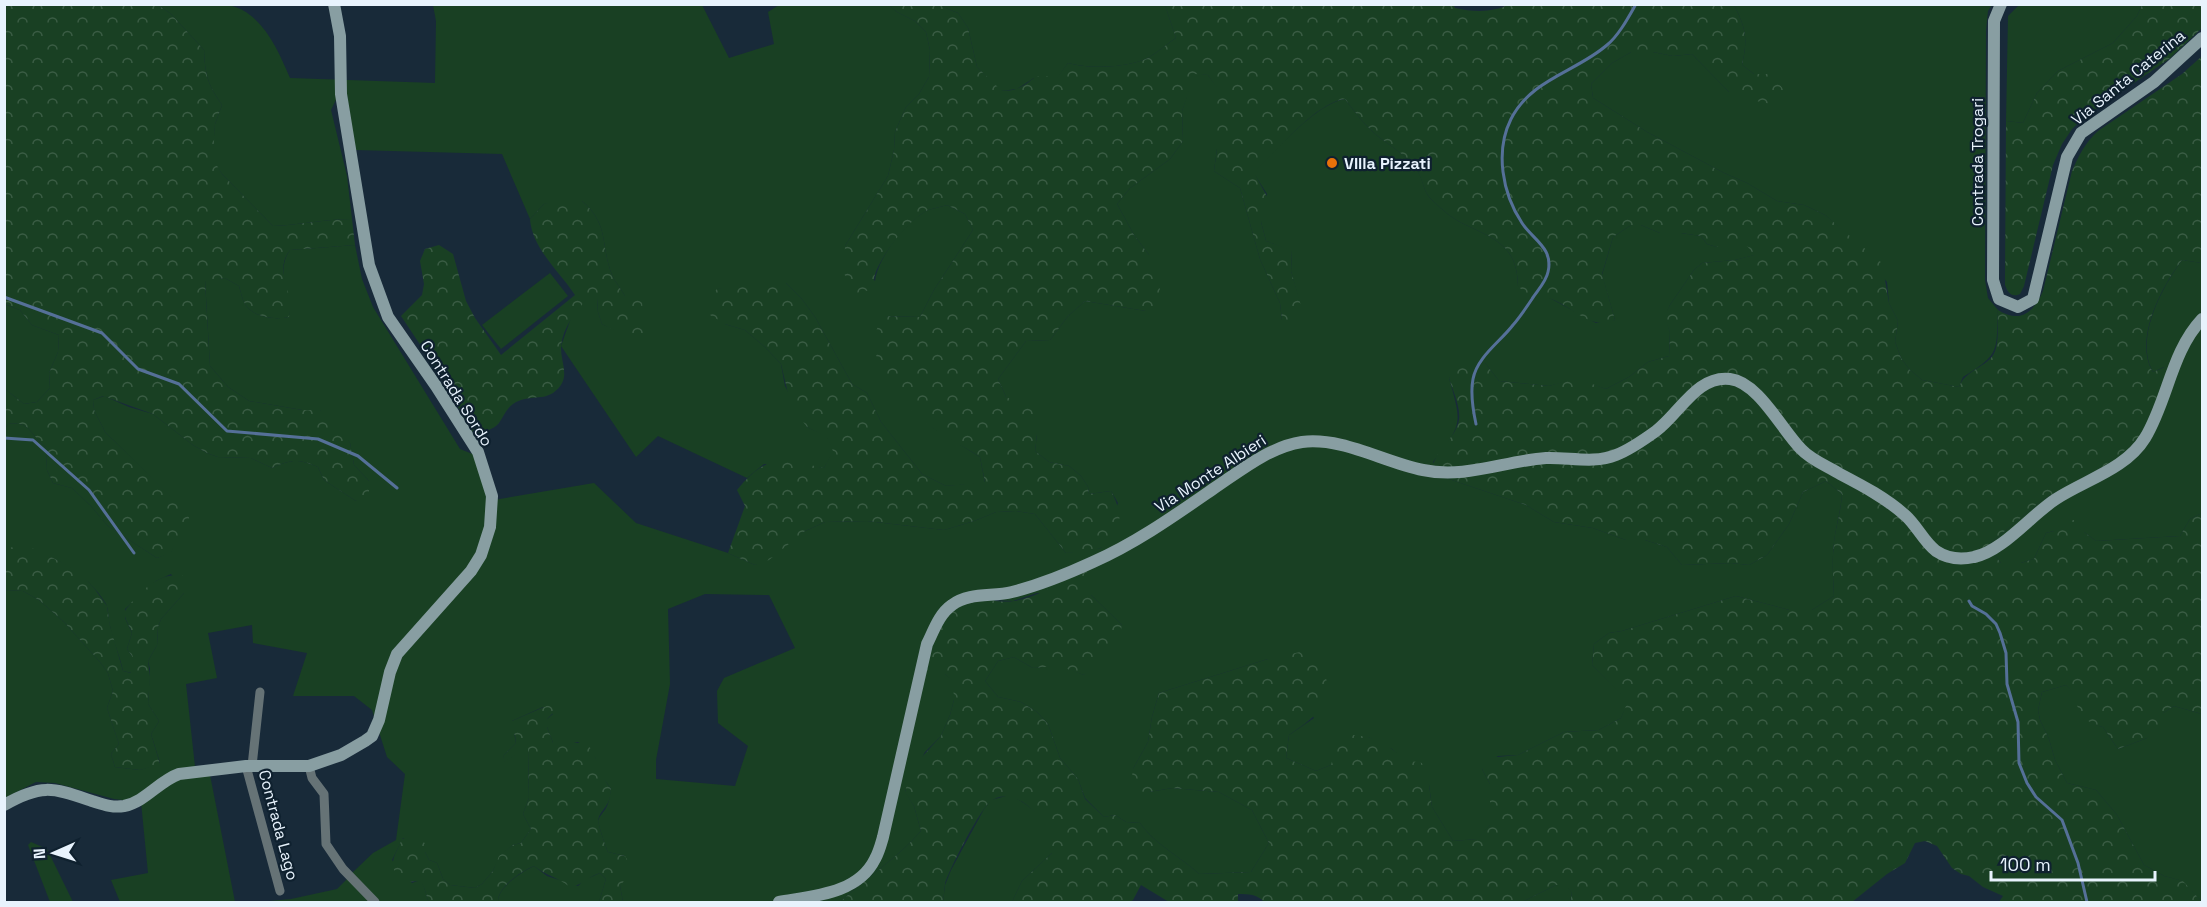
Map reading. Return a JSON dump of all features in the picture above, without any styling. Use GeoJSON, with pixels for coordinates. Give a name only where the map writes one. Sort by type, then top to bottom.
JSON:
{"type":"FeatureCollection","features":[{"type":"Feature","properties":{"kind":"street","name":"Contrada Sordo"},"geometry":{"type":"LineString","coordinates":[[309,766],[341,755],[372,736],[379,720],[390,672],[397,654],[471,571],[481,555],[492,516],[492,496],[478,452],[388,317],[369,265],[341,94],[340,36],[334,4]]}},
{"type":"Feature","properties":{"kind":"street","name":"Contrada Trogari"},"geometry":{"type":"LineString","coordinates":[[2001,4],[1994,21],[1993,280],[1999,299],[2018,307]]}},
{"type":"Feature","properties":{"kind":"street","name":"Via Santa Caterina"},"geometry":{"type":"LineString","coordinates":[[2018,307],[2033,299],[2067,157],[2081,133],[2154,82],[2202,38]]}},
{"type":"Feature","properties":{"kind":"street","name":"Via Monte Albieri"},"geometry":{"type":"LineString","coordinates":[[779,903],[834,892],[850,885],[875,860],[883,837],[927,644],[939,618],[948,607],[972,597],[1006,593],[1037,585],[1134,542],[1258,459],[1286,445],[1306,441],[1330,443],[1423,470],[1456,474],[1548,458],[1596,460],[1616,455],[1658,430],[1698,389],[1714,379],[1727,378],[1739,381],[1751,389],[1810,458],[1880,497],[1907,517],[1933,549],[1949,558],[1968,558],[1984,555],[2056,498],[2123,461],[2143,442],[2157,415],[2168,380],[2187,340],[2202,319]]}},
{"type":"Feature","properties":{"kind":"street","name":"Contrada Lago"},"geometry":{"type":"LineString","coordinates":[[260,692],[249,766],[279,891]]}},
{"type":"Feature","properties":{"kind":"street","name":"Contrada Lago"},"geometry":{"type":"LineString","coordinates":[[4,805],[32,791],[51,789],[105,805],[125,806],[139,801],[169,777],[190,772],[249,766],[309,766]]}},
{"type":"Feature","properties":{"kind":"street"},"geometry":{"type":"LineString","coordinates":[[309,766],[312,778],[324,794],[326,844],[343,869],[375,903]]}},
{"type":"Feature","properties":{"kind":"green space"},"geometry":{"type":"Polygon","coordinates":[[[211,3],[239,8],[259,23],[267,33],[290,78],[435,83],[436,21],[433,5],[702,5],[729,58],[774,44],[768,12],[779,5],[889,5],[915,21],[926,32],[930,50],[929,77],[919,94],[906,107],[895,132],[894,150],[888,176],[845,246],[875,281],[881,261],[887,251],[902,231],[920,215],[928,210],[947,205],[965,214],[973,230],[934,290],[920,317],[884,316],[900,397],[932,427],[980,457],[985,483],[946,486],[922,474],[881,422],[867,393],[852,384],[815,317],[786,283],[717,289],[725,324],[745,330],[781,364],[785,386],[807,427],[827,436],[834,451],[824,468],[764,464],[747,478],[658,436],[636,457],[561,346],[572,315],[588,297],[597,298],[602,324],[615,330],[625,296],[608,264],[597,218],[582,201],[544,204],[530,219],[502,154],[355,150],[345,81],[331,110],[347,176],[352,219],[273,226],[222,174],[212,159],[215,124],[222,105],[208,79],[204,50],[171,14],[158,5],[211,3]]]}},
{"type":"Feature","properties":{"kind":"green space"},"geometry":{"type":"Polygon","coordinates":[[[5,4],[158,5],[171,14],[204,50],[208,79],[222,105],[215,124],[213,159],[222,174],[273,226],[352,219],[355,245],[290,250],[283,269],[290,302],[289,317],[271,318],[249,309],[242,298],[239,286],[225,278],[205,281],[210,366],[228,387],[249,401],[302,410],[320,410],[336,421],[350,443],[354,465],[369,481],[369,495],[356,501],[324,480],[318,467],[305,463],[295,461],[272,468],[251,458],[218,457],[207,453],[153,414],[103,396],[93,400],[93,405],[105,432],[188,513],[192,533],[179,535],[171,553],[157,558],[108,526],[72,488],[53,483],[47,470],[46,447],[30,430],[16,424],[8,424],[5,429],[5,389],[24,404],[37,402],[50,388],[49,373],[58,352],[59,335],[32,325],[20,310],[5,304],[5,4]]]}},
{"type":"Feature","properties":{"kind":"green space"},"geometry":{"type":"Polygon","coordinates":[[[1453,4],[1455,8],[1476,11],[1496,9],[1510,4],[1734,5],[1745,34],[1742,65],[1754,74],[1772,74],[1789,97],[1776,105],[1729,92],[1692,54],[1673,56],[1653,52],[1631,52],[1612,63],[1591,84],[1593,98],[1647,132],[1747,183],[1777,201],[1804,205],[1825,215],[1882,263],[1889,303],[1898,321],[1895,342],[1901,358],[1909,369],[1922,380],[1959,387],[1968,375],[1994,354],[1998,310],[2013,316],[2025,314],[2035,305],[2043,291],[2072,171],[2086,145],[2098,131],[2182,74],[2202,56],[2202,263],[2182,260],[2159,298],[2148,329],[2146,345],[2153,372],[2165,367],[2153,412],[2138,440],[2103,467],[2042,500],[1987,546],[2001,563],[2021,563],[2034,559],[2046,533],[2054,531],[2061,520],[2077,520],[2084,532],[2096,541],[2180,536],[2190,519],[2202,513],[2202,714],[2174,706],[2163,713],[2162,725],[2147,738],[2118,749],[2103,727],[2091,723],[2082,715],[2074,693],[2066,685],[2042,692],[2038,710],[2055,760],[2067,783],[2096,790],[2117,815],[2144,865],[2164,876],[2183,881],[2202,902],[1999,902],[2003,896],[1952,868],[1937,846],[1925,841],[1915,843],[1905,863],[1887,874],[1852,902],[1570,902],[1572,893],[1566,885],[1556,885],[1522,902],[1264,902],[1256,896],[1238,894],[1238,902],[1169,902],[1141,885],[1130,902],[1012,902],[1022,881],[1052,853],[1049,832],[1039,816],[1019,800],[1004,796],[990,802],[972,828],[945,884],[943,902],[840,902],[903,850],[921,831],[914,806],[905,792],[911,769],[941,736],[954,700],[953,681],[945,674],[926,674],[929,651],[937,629],[951,612],[972,602],[1023,599],[1087,571],[1091,595],[1122,625],[1117,648],[1084,675],[1059,666],[1033,668],[1014,657],[998,661],[985,681],[998,697],[1021,702],[1037,712],[1048,724],[1060,758],[1078,779],[1085,799],[1104,817],[1115,815],[1126,822],[1140,823],[1153,838],[1199,874],[1251,872],[1269,843],[1252,810],[1219,792],[1172,788],[1149,792],[1130,791],[1133,769],[1148,742],[1159,693],[1268,659],[1300,652],[1315,664],[1324,676],[1328,686],[1328,696],[1315,715],[1289,735],[1286,758],[1316,771],[1331,765],[1338,739],[1354,735],[1384,743],[1406,760],[1422,763],[1429,785],[1432,807],[1453,841],[1477,839],[1490,825],[1490,784],[1482,769],[1487,758],[1518,755],[1564,732],[1599,730],[1621,718],[1628,701],[1592,665],[1594,644],[1609,633],[1736,596],[1789,610],[1812,610],[1834,596],[1833,549],[1842,494],[1826,481],[1803,492],[1789,524],[1767,555],[1749,565],[1731,563],[1682,565],[1667,547],[1645,540],[1626,540],[1593,528],[1554,522],[1526,505],[1446,478],[1433,469],[1437,456],[1454,433],[1459,420],[1458,404],[1449,378],[1462,365],[1485,363],[1499,381],[1549,386],[1576,378],[1606,389],[1629,377],[1648,362],[1669,356],[1670,332],[1664,317],[1694,270],[1702,263],[1735,260],[1754,255],[1748,247],[1717,247],[1707,244],[1701,236],[1660,233],[1641,225],[1631,225],[1613,237],[1602,274],[1615,320],[1606,323],[1589,320],[1556,301],[1544,297],[1529,297],[1518,286],[1514,262],[1504,246],[1457,220],[1434,202],[1411,163],[1370,129],[1345,99],[1334,102],[1309,118],[1254,172],[1272,208],[1261,222],[1266,241],[1292,250],[1291,271],[1304,316],[1288,328],[1282,320],[1280,303],[1260,259],[1240,188],[1214,171],[1217,149],[1217,88],[1208,75],[1195,74],[1182,111],[1183,141],[1170,159],[1130,188],[1117,204],[1134,235],[1149,255],[1159,282],[1162,308],[1146,311],[1085,301],[1068,316],[1050,340],[1026,341],[998,379],[1006,397],[1032,408],[1037,434],[1035,451],[1049,462],[1069,466],[1081,476],[1088,487],[1089,494],[1111,491],[1119,515],[1118,531],[1114,538],[1108,544],[1096,549],[1066,553],[1035,514],[1016,511],[996,512],[944,530],[867,521],[825,522],[805,531],[769,560],[755,565],[728,553],[745,506],[737,490],[748,477],[768,464],[783,460],[824,468],[833,451],[827,437],[807,427],[791,406],[781,364],[745,330],[725,324],[710,315],[705,299],[717,289],[767,279],[786,283],[815,317],[852,384],[867,393],[881,422],[922,474],[946,486],[985,482],[980,457],[933,428],[901,399],[883,373],[877,360],[875,346],[877,330],[884,316],[920,317],[934,290],[973,230],[965,214],[947,205],[928,210],[906,227],[887,251],[870,290],[857,293],[844,274],[845,246],[888,176],[894,150],[895,132],[906,107],[919,94],[929,77],[930,50],[926,32],[915,21],[889,5],[942,5],[958,13],[968,28],[977,67],[1002,91],[1016,89],[1037,77],[1057,78],[1068,63],[1108,66],[1130,64],[1148,58],[1176,38],[1165,5],[1453,4]]]}},
{"type":"Feature","properties":{"kind":"green space"},"geometry":{"type":"Polygon","coordinates":[[[942,5],[1165,5],[1176,38],[1152,56],[1140,61],[1108,66],[1068,63],[1057,79],[1034,78],[1017,89],[1001,91],[977,67],[968,28],[958,13],[942,5]]]}},
{"type":"Feature","properties":{"kind":"green space"},"geometry":{"type":"Polygon","coordinates":[[[1734,5],[1992,5],[1988,11],[1986,30],[1985,280],[1988,298],[1998,310],[1997,335],[1990,357],[1963,377],[1959,387],[1922,380],[1909,369],[1901,358],[1895,342],[1898,321],[1889,303],[1887,282],[1843,231],[1825,215],[1804,205],[1777,201],[1747,183],[1647,132],[1593,98],[1591,84],[1612,63],[1631,52],[1653,52],[1673,56],[1692,54],[1729,92],[1754,74],[1742,65],[1745,34],[1734,5]]]}},
{"type":"Feature","properties":{"kind":"green space"},"geometry":{"type":"Polygon","coordinates":[[[2019,5],[2142,5],[2137,16],[2113,43],[2058,71],[2037,93],[2023,123],[2006,121],[2008,16],[2019,5]]]}},
{"type":"Feature","properties":{"kind":"green space"},"geometry":{"type":"Polygon","coordinates":[[[2142,5],[2202,5],[2202,28],[2169,59],[2087,115],[2072,129],[2062,144],[2053,165],[2024,286],[2020,294],[2012,295],[2005,285],[2006,121],[2023,123],[2037,93],[2058,71],[2113,43],[2137,16],[2142,5]]]}},
{"type":"Feature","properties":{"kind":"green space"},"geometry":{"type":"Polygon","coordinates":[[[1194,73],[1208,75],[1217,87],[1217,149],[1214,171],[1240,188],[1260,259],[1280,303],[1282,320],[1303,316],[1291,271],[1292,251],[1266,241],[1261,222],[1267,194],[1253,172],[1309,118],[1334,102],[1345,99],[1370,129],[1411,163],[1434,202],[1457,220],[1504,246],[1514,262],[1518,286],[1548,297],[1596,323],[1615,320],[1602,275],[1613,237],[1631,225],[1641,225],[1660,233],[1701,236],[1707,244],[1717,247],[1749,247],[1755,255],[1735,260],[1702,263],[1694,270],[1670,305],[1665,317],[1670,332],[1669,356],[1648,362],[1629,377],[1606,389],[1576,379],[1549,386],[1499,381],[1485,363],[1449,378],[1458,415],[1457,423],[1455,431],[1433,462],[1446,478],[1526,505],[1554,522],[1593,528],[1626,540],[1645,540],[1667,547],[1682,565],[1731,563],[1749,565],[1767,555],[1789,524],[1803,492],[1826,481],[1842,494],[1833,549],[1834,596],[1812,610],[1789,610],[1736,596],[1609,633],[1594,644],[1592,665],[1629,701],[1621,718],[1599,730],[1564,732],[1518,755],[1498,756],[1482,769],[1490,784],[1490,825],[1478,839],[1453,841],[1432,807],[1429,785],[1392,749],[1368,737],[1331,765],[1316,771],[1286,758],[1289,735],[1314,718],[1268,659],[1159,693],[1148,742],[1133,769],[1149,792],[1172,788],[1219,792],[1252,810],[1269,843],[1251,872],[1199,874],[1153,838],[1140,823],[1126,822],[1115,815],[1104,817],[1085,798],[1078,779],[1060,758],[1048,724],[1037,712],[1021,702],[998,697],[985,681],[998,661],[1014,657],[1033,668],[1059,665],[1084,675],[1122,625],[1091,595],[1037,593],[1013,601],[995,600],[927,674],[945,674],[954,681],[954,700],[941,736],[925,752],[905,791],[914,806],[921,831],[903,850],[840,902],[623,902],[620,886],[625,856],[608,852],[598,821],[607,806],[611,789],[601,775],[595,757],[578,742],[553,743],[547,727],[547,719],[553,714],[543,707],[512,721],[516,743],[504,755],[503,762],[528,747],[529,798],[523,814],[531,829],[521,843],[513,845],[500,856],[493,871],[482,884],[475,888],[450,885],[443,879],[437,863],[429,860],[425,852],[403,838],[392,860],[412,883],[420,880],[429,902],[380,902],[351,874],[373,853],[396,840],[405,774],[387,757],[372,710],[354,696],[293,696],[307,653],[253,643],[252,625],[208,633],[217,678],[186,684],[196,776],[210,775],[235,902],[120,902],[111,880],[148,873],[141,802],[114,799],[55,783],[36,782],[5,798],[5,590],[23,591],[39,600],[64,622],[100,662],[108,673],[113,691],[107,708],[119,744],[111,754],[115,767],[140,770],[160,763],[151,734],[159,721],[148,704],[150,669],[148,661],[157,645],[161,619],[184,593],[171,574],[156,581],[125,609],[125,618],[132,633],[127,649],[132,656],[132,673],[123,671],[111,632],[107,606],[98,592],[75,571],[48,556],[19,548],[5,548],[5,429],[8,424],[26,427],[46,447],[47,470],[53,483],[72,488],[108,526],[157,558],[171,552],[187,513],[105,432],[95,413],[93,400],[104,396],[153,414],[193,445],[218,457],[251,458],[272,468],[295,461],[318,467],[324,480],[356,501],[369,481],[354,465],[350,443],[320,410],[302,410],[249,401],[228,387],[210,366],[205,280],[225,278],[239,286],[245,304],[259,315],[271,318],[289,317],[284,266],[290,250],[355,245],[362,279],[373,307],[460,449],[485,459],[494,500],[594,483],[636,523],[728,553],[755,565],[805,531],[825,522],[867,521],[944,530],[996,512],[1016,511],[1035,514],[1066,553],[1101,548],[1118,503],[1111,491],[1089,494],[1088,487],[1081,476],[1069,466],[1049,462],[1035,451],[1037,434],[1006,397],[998,379],[1026,341],[1050,340],[1068,316],[1085,301],[1146,311],[1149,255],[1134,235],[1117,204],[1130,188],[1170,159],[1183,141],[1182,111],[1194,73]],[[705,594],[668,609],[670,684],[656,760],[656,779],[735,786],[748,746],[718,723],[717,691],[724,678],[795,648],[769,595],[705,594]]]}},
{"type":"Feature","properties":{"kind":"green space"},"geometry":{"type":"Polygon","coordinates":[[[561,200],[582,201],[597,218],[612,275],[625,296],[642,298],[644,334],[629,338],[602,324],[597,298],[588,298],[564,332],[561,352],[564,376],[559,388],[543,397],[518,401],[509,408],[497,425],[474,434],[401,316],[422,295],[424,284],[420,261],[425,249],[439,245],[453,254],[466,301],[501,355],[575,295],[541,249],[532,230],[530,219],[544,204],[561,200]]]}},
{"type":"Feature","properties":{"kind":"green space"},"geometry":{"type":"Polygon","coordinates":[[[2182,260],[2202,263],[2202,513],[2190,519],[2180,536],[2096,541],[2084,532],[2054,531],[2046,533],[2034,559],[2021,563],[2001,563],[1987,546],[2042,500],[2103,467],[2112,459],[2164,367],[2153,372],[2148,359],[2149,329],[2166,284],[2182,260]]]}},
{"type":"Feature","properties":{"kind":"green space"},"geometry":{"type":"Polygon","coordinates":[[[550,273],[568,296],[501,349],[482,325],[550,273]]]}},
{"type":"Feature","properties":{"kind":"green space"},"geometry":{"type":"Polygon","coordinates":[[[4,304],[20,310],[32,325],[59,335],[58,352],[49,373],[50,388],[37,402],[24,404],[5,389],[4,304]]]}},
{"type":"Feature","properties":{"kind":"green space"},"geometry":{"type":"Polygon","coordinates":[[[5,548],[35,549],[67,565],[81,574],[94,588],[107,606],[110,626],[123,671],[131,673],[132,656],[127,649],[132,633],[125,616],[126,610],[149,585],[156,581],[179,575],[188,577],[188,585],[184,593],[161,619],[157,645],[148,661],[150,677],[148,704],[159,721],[151,734],[160,764],[140,770],[115,767],[111,754],[119,744],[107,708],[113,691],[108,673],[64,622],[39,600],[23,591],[5,590],[5,548]]]}},
{"type":"Feature","properties":{"kind":"green space"},"geometry":{"type":"Polygon","coordinates":[[[2066,685],[2075,693],[2077,704],[2087,719],[2103,727],[2118,749],[2147,738],[2163,713],[2174,706],[2202,714],[2202,902],[2182,881],[2164,876],[2144,865],[2117,815],[2096,790],[2067,783],[2055,760],[2038,710],[2042,692],[2066,685]]]}},
{"type":"Feature","properties":{"kind":"green space"},"geometry":{"type":"Polygon","coordinates":[[[551,704],[559,707],[547,719],[547,727],[553,743],[586,743],[594,753],[603,777],[611,789],[609,800],[598,820],[608,852],[625,856],[630,868],[620,886],[623,902],[599,902],[606,879],[600,873],[570,887],[534,866],[517,876],[501,891],[498,902],[429,902],[420,881],[403,882],[395,871],[394,856],[402,839],[415,838],[426,844],[425,852],[429,860],[437,863],[443,879],[450,885],[475,888],[482,884],[493,871],[499,856],[513,845],[521,843],[531,829],[523,814],[529,798],[528,748],[502,763],[504,755],[516,743],[515,735],[509,729],[512,721],[551,704]]]}},
{"type":"Feature","properties":{"kind":"green space"},"geometry":{"type":"Polygon","coordinates":[[[1010,795],[1029,806],[1045,822],[1052,836],[1052,853],[1022,881],[1012,902],[943,902],[945,885],[951,870],[984,809],[991,800],[1010,795]]]}},
{"type":"Feature","properties":{"kind":"green space"},"geometry":{"type":"Polygon","coordinates":[[[31,842],[47,849],[73,902],[50,902],[28,845],[31,842]]]}},
{"type":"Feature","properties":{"kind":"green space"},"geometry":{"type":"Polygon","coordinates":[[[534,866],[547,876],[578,886],[584,880],[600,873],[606,879],[599,902],[498,902],[501,891],[506,886],[534,866]]]}},
{"type":"Feature","properties":{"kind":"green space"},"geometry":{"type":"Polygon","coordinates":[[[348,878],[370,902],[258,902],[291,899],[337,889],[348,878]]]}},
{"type":"Feature","properties":{"kind":"green space"},"geometry":{"type":"Polygon","coordinates":[[[1556,885],[1567,885],[1572,893],[1570,902],[1522,902],[1556,885]]]}},
{"type":"Feature","properties":{"kind":"waterway"},"geometry":{"type":"LineString","coordinates":[[1476,424],[1472,396],[1475,371],[1484,357],[1516,322],[1541,286],[1547,276],[1549,264],[1545,250],[1526,229],[1510,199],[1502,158],[1506,131],[1520,105],[1530,94],[1607,45],[1636,4]]}},
{"type":"Feature","properties":{"kind":"waterway"},"geometry":{"type":"LineString","coordinates":[[4,297],[102,333],[138,369],[179,384],[227,431],[318,439],[358,456],[397,488]]}},
{"type":"Feature","properties":{"kind":"waterway"},"geometry":{"type":"LineString","coordinates":[[4,438],[33,440],[89,490],[134,553]]}},
{"type":"Feature","properties":{"kind":"waterway"},"geometry":{"type":"LineString","coordinates":[[1969,601],[1972,606],[1986,614],[1996,624],[2000,633],[2006,653],[2007,684],[2018,722],[2019,763],[2036,797],[2062,820],[2078,863],[2087,902]]}},
{"type":"Feature","properties":{"kind":"place","name":"VIlla Pizzati"},"geometry":{"type":"Point","coordinates":[1332,163]}}]}
